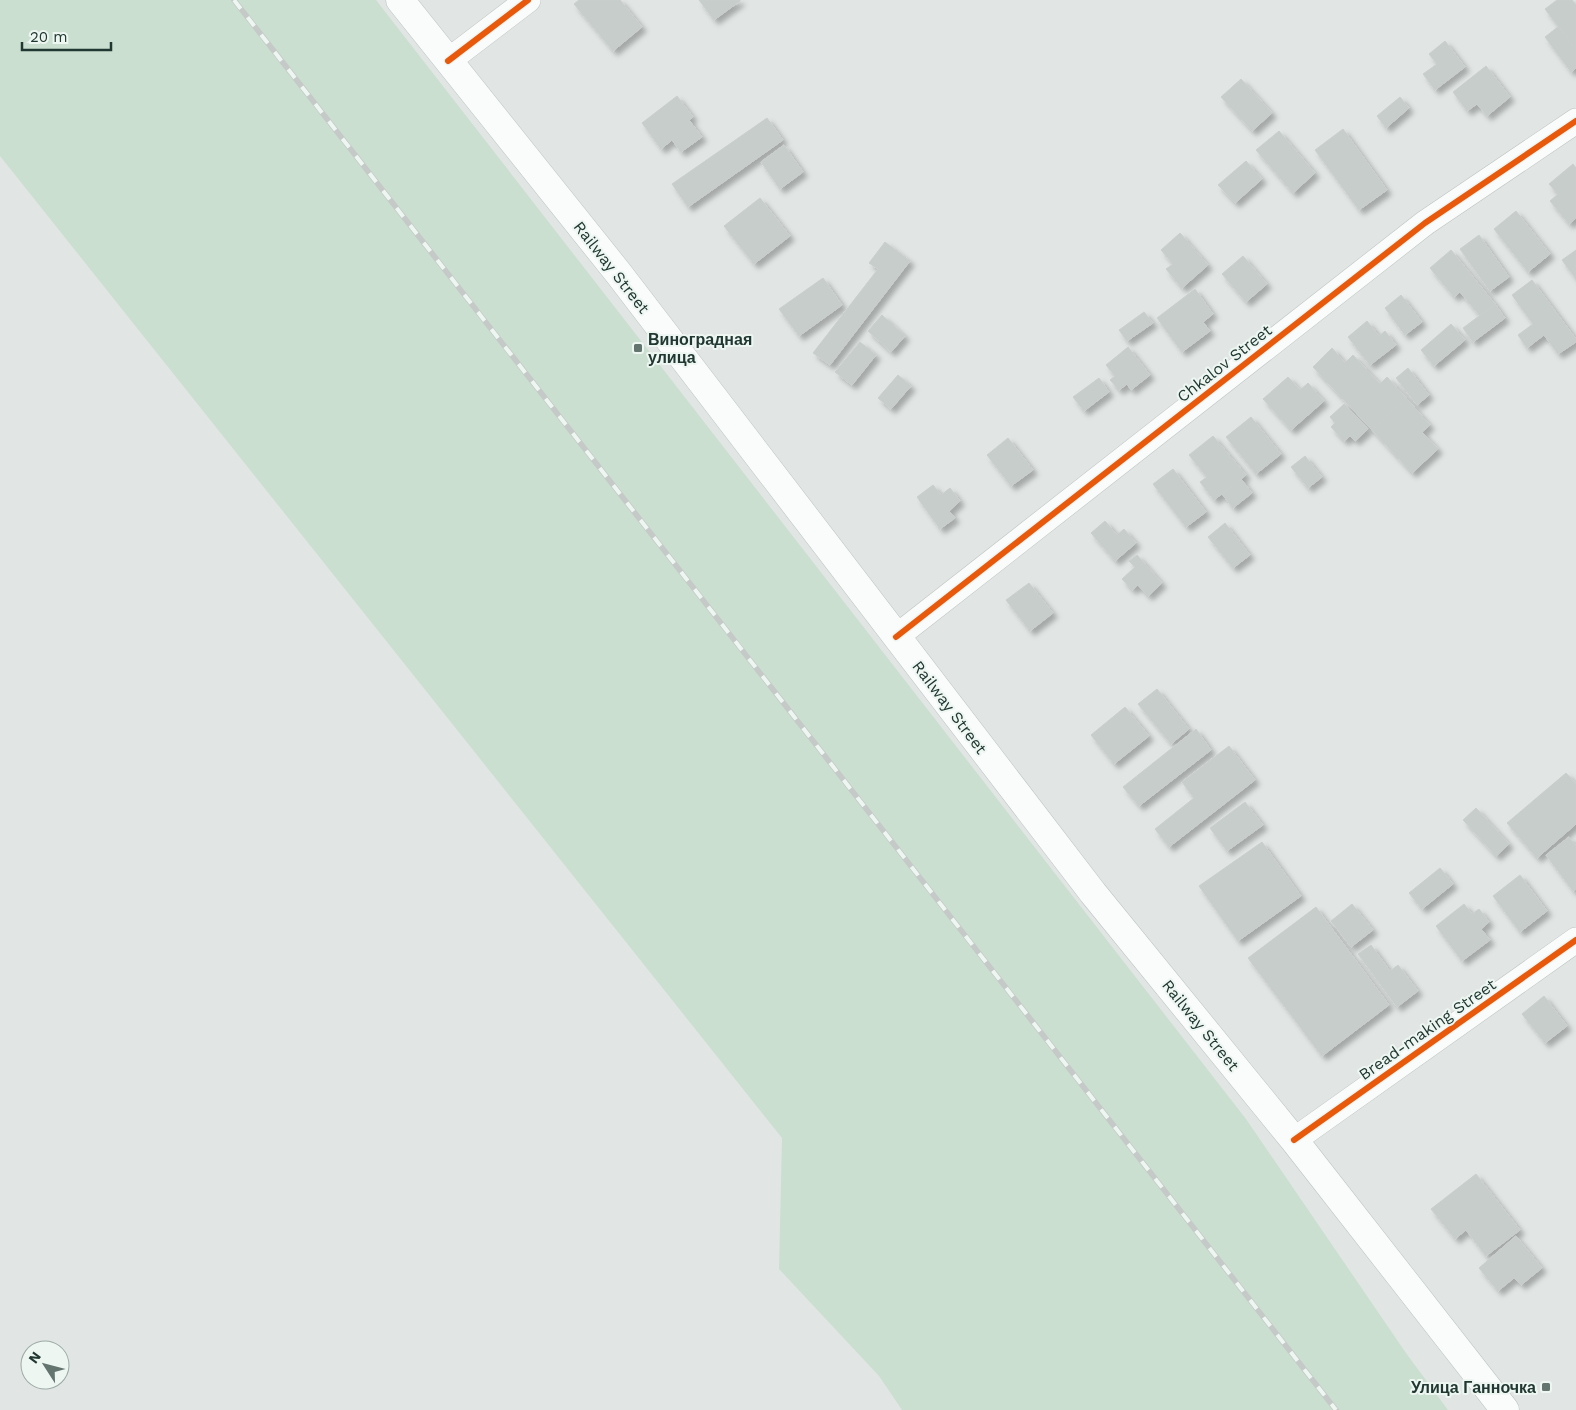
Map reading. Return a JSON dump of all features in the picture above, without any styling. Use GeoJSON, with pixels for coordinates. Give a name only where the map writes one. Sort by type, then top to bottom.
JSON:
{"type":"FeatureCollection","features":[{"type":"Feature","properties":{"kind":"main road","name":"Railway Street"},"geometry":{"type":"LineString","coordinates":[[400,0],[619,274],[1093,893],[1294,1140],[1505,1410]]}},
{"type":"Feature","properties":{"kind":"street"},"geometry":{"type":"LineString","coordinates":[[448,60],[528,0]]}},
{"type":"Feature","properties":{"kind":"street","name":"Chkalov Street"},"geometry":{"type":"LineString","coordinates":[[896,637],[1425,223],[1576,121]]}},
{"type":"Feature","properties":{"kind":"street","name":"Bread-making Street"},"geometry":{"type":"LineString","coordinates":[[1294,1140],[1576,940]]}},
{"type":"Feature","properties":{"kind":"green space"},"geometry":{"type":"Polygon","coordinates":[[[0,0],[376,0],[1246,1119],[1406,1353],[1448,1410],[902,1410],[879,1376],[779,1269],[782,1138],[0,156],[0,0]]]}},
{"type":"Feature","properties":{"kind":"building"},"geometry":{"type":"Polygon","coordinates":[[[579,0],[620,0],[642,27],[613,51],[574,4],[579,0]]]}},
{"type":"Feature","properties":{"kind":"building"},"geometry":{"type":"Polygon","coordinates":[[[699,0],[740,0],[740,1],[714,20],[699,0]]]}},
{"type":"Feature","properties":{"kind":"building"},"geometry":{"type":"Polygon","coordinates":[[[1557,0],[1572,0],[1576,5],[1576,50],[1545,9],[1557,0]]]}},
{"type":"Feature","properties":{"kind":"building"},"geometry":{"type":"Polygon","coordinates":[[[1559,26],[1576,50],[1576,68],[1571,72],[1545,37],[1559,26]]]}},
{"type":"Feature","properties":{"kind":"building"},"geometry":{"type":"Polygon","coordinates":[[[1445,41],[1465,67],[1435,90],[1423,74],[1437,64],[1429,54],[1445,41]]]}},
{"type":"Feature","properties":{"kind":"building"},"geometry":{"type":"Polygon","coordinates":[[[1486,66],[1510,97],[1487,116],[1477,104],[1467,111],[1453,92],[1486,66]]]}},
{"type":"Feature","properties":{"kind":"building"},"geometry":{"type":"Polygon","coordinates":[[[1241,79],[1272,113],[1252,131],[1221,97],[1241,79]]]}},
{"type":"Feature","properties":{"kind":"building"},"geometry":{"type":"Polygon","coordinates":[[[677,96],[693,117],[689,120],[702,137],[681,152],[672,140],[661,149],[642,123],[677,96]]]}},
{"type":"Feature","properties":{"kind":"building"},"geometry":{"type":"Polygon","coordinates":[[[1400,97],[1409,108],[1386,128],[1377,116],[1400,97]]]}},
{"type":"Feature","properties":{"kind":"building"},"geometry":{"type":"Polygon","coordinates":[[[767,118],[783,140],[688,207],[672,184],[767,118]]]}},
{"type":"Feature","properties":{"kind":"building"},"geometry":{"type":"Polygon","coordinates":[[[1343,129],[1387,190],[1359,210],[1315,150],[1343,129]]]}},
{"type":"Feature","properties":{"kind":"building"},"geometry":{"type":"Polygon","coordinates":[[[1279,131],[1315,173],[1293,193],[1256,150],[1279,131]]]}},
{"type":"Feature","properties":{"kind":"building"},"geometry":{"type":"Polygon","coordinates":[[[784,145],[803,172],[780,189],[761,162],[784,145]]]}},
{"type":"Feature","properties":{"kind":"building"},"geometry":{"type":"Polygon","coordinates":[[[1246,161],[1262,179],[1235,203],[1218,185],[1246,161]]]}},
{"type":"Feature","properties":{"kind":"building"},"geometry":{"type":"Polygon","coordinates":[[[1573,164],[1576,168],[1576,218],[1569,224],[1550,201],[1558,194],[1549,184],[1573,164]]]}},
{"type":"Feature","properties":{"kind":"building"},"geometry":{"type":"Polygon","coordinates":[[[760,198],[790,236],[754,264],[724,226],[760,198]]]}},
{"type":"Feature","properties":{"kind":"building"},"geometry":{"type":"Polygon","coordinates":[[[1516,211],[1550,254],[1528,272],[1494,229],[1516,211]]]}},
{"type":"Feature","properties":{"kind":"building"},"geometry":{"type":"Polygon","coordinates":[[[1180,233],[1208,265],[1182,288],[1166,269],[1173,264],[1161,250],[1180,233]]]}},
{"type":"Feature","properties":{"kind":"building"},"geometry":{"type":"Polygon","coordinates":[[[1479,235],[1509,277],[1490,291],[1460,249],[1479,235]]]}},
{"type":"Feature","properties":{"kind":"building"},"geometry":{"type":"Polygon","coordinates":[[[885,242],[910,261],[830,365],[813,353],[878,269],[869,263],[885,242]]]}},
{"type":"Feature","properties":{"kind":"building"},"geometry":{"type":"Polygon","coordinates":[[[1451,250],[1495,304],[1480,316],[1460,292],[1454,297],[1430,268],[1451,250]]]}},
{"type":"Feature","properties":{"kind":"building"},"geometry":{"type":"Polygon","coordinates":[[[1576,250],[1576,279],[1562,260],[1576,250]]]}},
{"type":"Feature","properties":{"kind":"building"},"geometry":{"type":"Polygon","coordinates":[[[1243,256],[1267,284],[1246,302],[1222,274],[1243,256]]]}},
{"type":"Feature","properties":{"kind":"building"},"geometry":{"type":"Polygon","coordinates":[[[823,278],[842,305],[799,336],[779,309],[823,278]]]}},
{"type":"Feature","properties":{"kind":"building"},"geometry":{"type":"Polygon","coordinates":[[[1532,280],[1576,339],[1576,342],[1558,354],[1544,335],[1527,348],[1518,335],[1533,324],[1512,295],[1532,280]]]}},
{"type":"Feature","properties":{"kind":"building"},"geometry":{"type":"Polygon","coordinates":[[[1195,289],[1213,314],[1203,322],[1210,331],[1182,352],[1157,318],[1195,289]]]}},
{"type":"Feature","properties":{"kind":"building"},"geometry":{"type":"Polygon","coordinates":[[[1401,295],[1422,322],[1405,335],[1385,308],[1401,295]]]}},
{"type":"Feature","properties":{"kind":"building"},"geometry":{"type":"Polygon","coordinates":[[[1495,304],[1505,318],[1473,342],[1463,328],[1495,304]]]}},
{"type":"Feature","properties":{"kind":"building"},"geometry":{"type":"Polygon","coordinates":[[[1144,312],[1153,323],[1127,341],[1119,330],[1144,312]]]}},
{"type":"Feature","properties":{"kind":"building"},"geometry":{"type":"Polygon","coordinates":[[[882,315],[905,336],[891,352],[868,331],[882,315]]]}},
{"type":"Feature","properties":{"kind":"building"},"geometry":{"type":"Polygon","coordinates":[[[1367,321],[1379,336],[1385,331],[1396,345],[1370,365],[1348,337],[1367,321]]]}},
{"type":"Feature","properties":{"kind":"building"},"geometry":{"type":"Polygon","coordinates":[[[1451,324],[1465,340],[1434,366],[1421,350],[1451,324]]]}},
{"type":"Feature","properties":{"kind":"building"},"geometry":{"type":"Polygon","coordinates":[[[860,342],[876,355],[852,385],[835,372],[860,342]]]}},
{"type":"Feature","properties":{"kind":"building"},"geometry":{"type":"Polygon","coordinates":[[[1128,347],[1150,375],[1131,390],[1127,384],[1119,390],[1110,380],[1115,376],[1106,365],[1128,347]]]}},
{"type":"Feature","properties":{"kind":"building"},"geometry":{"type":"Polygon","coordinates":[[[1332,348],[1345,363],[1353,355],[1380,384],[1387,377],[1406,398],[1372,430],[1313,367],[1332,348]]]}},
{"type":"Feature","properties":{"kind":"building"},"geometry":{"type":"Polygon","coordinates":[[[1408,368],[1429,395],[1417,405],[1396,378],[1408,368]]]}},
{"type":"Feature","properties":{"kind":"building"},"geometry":{"type":"Polygon","coordinates":[[[898,375],[911,386],[891,409],[878,398],[898,375]]]}},
{"type":"Feature","properties":{"kind":"building"},"geometry":{"type":"Polygon","coordinates":[[[1288,377],[1300,390],[1308,383],[1324,401],[1291,430],[1263,399],[1288,377]]]}},
{"type":"Feature","properties":{"kind":"building"},"geometry":{"type":"Polygon","coordinates":[[[1099,378],[1109,392],[1084,411],[1073,397],[1099,378]]]}},
{"type":"Feature","properties":{"kind":"building"},"geometry":{"type":"Polygon","coordinates":[[[1406,398],[1430,425],[1422,432],[1438,449],[1412,473],[1372,430],[1406,398]]]}},
{"type":"Feature","properties":{"kind":"building"},"geometry":{"type":"Polygon","coordinates":[[[1344,404],[1368,429],[1355,441],[1350,436],[1344,441],[1331,427],[1335,423],[1330,417],[1344,404]]]}},
{"type":"Feature","properties":{"kind":"building"},"geometry":{"type":"Polygon","coordinates":[[[1251,417],[1281,454],[1256,474],[1226,437],[1251,417]]]}},
{"type":"Feature","properties":{"kind":"building"},"geometry":{"type":"Polygon","coordinates":[[[1213,436],[1246,475],[1214,500],[1200,482],[1207,477],[1189,455],[1213,436]]]}},
{"type":"Feature","properties":{"kind":"building"},"geometry":{"type":"Polygon","coordinates":[[[1008,438],[1033,470],[1011,486],[987,455],[1008,438]]]}},
{"type":"Feature","properties":{"kind":"building"},"geometry":{"type":"Polygon","coordinates":[[[1305,456],[1322,477],[1308,488],[1291,467],[1305,456]]]}},
{"type":"Feature","properties":{"kind":"building"},"geometry":{"type":"Polygon","coordinates":[[[1173,469],[1206,512],[1186,527],[1153,484],[1173,469]]]}},
{"type":"Feature","properties":{"kind":"building"},"geometry":{"type":"Polygon","coordinates":[[[1241,479],[1252,493],[1233,508],[1222,494],[1241,479]]]}},
{"type":"Feature","properties":{"kind":"building"},"geometry":{"type":"Polygon","coordinates":[[[933,485],[941,495],[950,488],[960,501],[949,511],[955,518],[940,529],[917,497],[933,485]]]}},
{"type":"Feature","properties":{"kind":"building"},"geometry":{"type":"Polygon","coordinates":[[[1105,521],[1117,535],[1124,529],[1136,543],[1115,561],[1091,533],[1105,521]]]}},
{"type":"Feature","properties":{"kind":"building"},"geometry":{"type":"Polygon","coordinates":[[[1225,523],[1250,555],[1233,568],[1208,537],[1225,523]]]}},
{"type":"Feature","properties":{"kind":"building"},"geometry":{"type":"Polygon","coordinates":[[[1137,555],[1162,583],[1148,596],[1138,585],[1132,590],[1122,579],[1135,567],[1129,561],[1137,555]]]}},
{"type":"Feature","properties":{"kind":"building"},"geometry":{"type":"Polygon","coordinates":[[[1029,583],[1053,613],[1030,631],[1006,600],[1029,583]]]}},
{"type":"Feature","properties":{"kind":"building"},"geometry":{"type":"Polygon","coordinates":[[[1157,689],[1189,729],[1171,744],[1138,704],[1157,689]]]}},
{"type":"Feature","properties":{"kind":"building"},"geometry":{"type":"Polygon","coordinates":[[[1125,707],[1149,736],[1114,764],[1091,735],[1125,707]]]}},
{"type":"Feature","properties":{"kind":"building"},"geometry":{"type":"Polygon","coordinates":[[[1196,729],[1211,750],[1139,806],[1123,787],[1196,729]]]}},
{"type":"Feature","properties":{"kind":"building"},"geometry":{"type":"Polygon","coordinates":[[[1229,746],[1255,780],[1169,847],[1155,829],[1194,798],[1182,782],[1229,746]]]}},
{"type":"Feature","properties":{"kind":"building"},"geometry":{"type":"Polygon","coordinates":[[[1566,773],[1576,784],[1576,824],[1537,858],[1507,823],[1566,773]]]}},
{"type":"Feature","properties":{"kind":"building"},"geometry":{"type":"Polygon","coordinates":[[[1245,802],[1263,825],[1227,851],[1210,828],[1245,802]]]}},
{"type":"Feature","properties":{"kind":"building"},"geometry":{"type":"Polygon","coordinates":[[[1476,808],[1509,844],[1496,856],[1463,820],[1476,808]]]}},
{"type":"Feature","properties":{"kind":"building"},"geometry":{"type":"Polygon","coordinates":[[[1569,837],[1576,846],[1576,889],[1573,891],[1546,855],[1569,837]]]}},
{"type":"Feature","properties":{"kind":"building"},"geometry":{"type":"Polygon","coordinates":[[[1262,842],[1301,896],[1238,941],[1199,886],[1262,842]]]}},
{"type":"Feature","properties":{"kind":"building"},"geometry":{"type":"Polygon","coordinates":[[[1440,868],[1453,884],[1422,909],[1409,893],[1440,868]]]}},
{"type":"Feature","properties":{"kind":"building"},"geometry":{"type":"Polygon","coordinates":[[[1520,875],[1547,911],[1520,932],[1493,896],[1520,875]]]}},
{"type":"Feature","properties":{"kind":"building"},"geometry":{"type":"Polygon","coordinates":[[[1352,904],[1373,930],[1351,947],[1331,921],[1352,904]]]}},
{"type":"Feature","properties":{"kind":"building"},"geometry":{"type":"Polygon","coordinates":[[[1464,904],[1472,914],[1479,909],[1489,922],[1481,929],[1490,940],[1462,961],[1436,926],[1464,904]]]}},
{"type":"Feature","properties":{"kind":"building"},"geometry":{"type":"Polygon","coordinates":[[[1316,907],[1389,1005],[1322,1056],[1248,958],[1316,907]]]}},
{"type":"Feature","properties":{"kind":"building"},"geometry":{"type":"Polygon","coordinates":[[[1371,945],[1390,971],[1398,965],[1418,991],[1397,1007],[1358,954],[1371,945]]]}},
{"type":"Feature","properties":{"kind":"building"},"geometry":{"type":"Polygon","coordinates":[[[1544,996],[1567,1026],[1545,1043],[1522,1014],[1544,996]]]}},
{"type":"Feature","properties":{"kind":"building"},"geometry":{"type":"Polygon","coordinates":[[[1476,1174],[1520,1230],[1486,1256],[1466,1230],[1455,1239],[1431,1209],[1476,1174]]]}},
{"type":"Feature","properties":{"kind":"building"},"geometry":{"type":"Polygon","coordinates":[[[1516,1236],[1542,1268],[1521,1285],[1514,1278],[1498,1291],[1479,1268],[1516,1236]]]}},
{"type":"Feature","properties":{"kind":"railway"},"geometry":{"type":"LineString","coordinates":[[234,0],[1336,1410]]}},
{"type":"Feature","properties":{"kind":"cycle path"},"geometry":{"type":"LineString","coordinates":[[448,61],[528,0]]}},
{"type":"Feature","properties":{"kind":"cycle path"},"geometry":{"type":"LineString","coordinates":[[896,637],[1425,223],[1576,121]]}},
{"type":"Feature","properties":{"kind":"cycle path"},"geometry":{"type":"LineString","coordinates":[[1294,1140],[1576,940]]}},
{"type":"Feature","properties":{"kind":"place","name":"Виноградная улица"},"geometry":{"type":"Point","coordinates":[638,348]}},
{"type":"Feature","properties":{"kind":"place","name":"Улица Ганночка"},"geometry":{"type":"Point","coordinates":[1546,1387]}}]}
